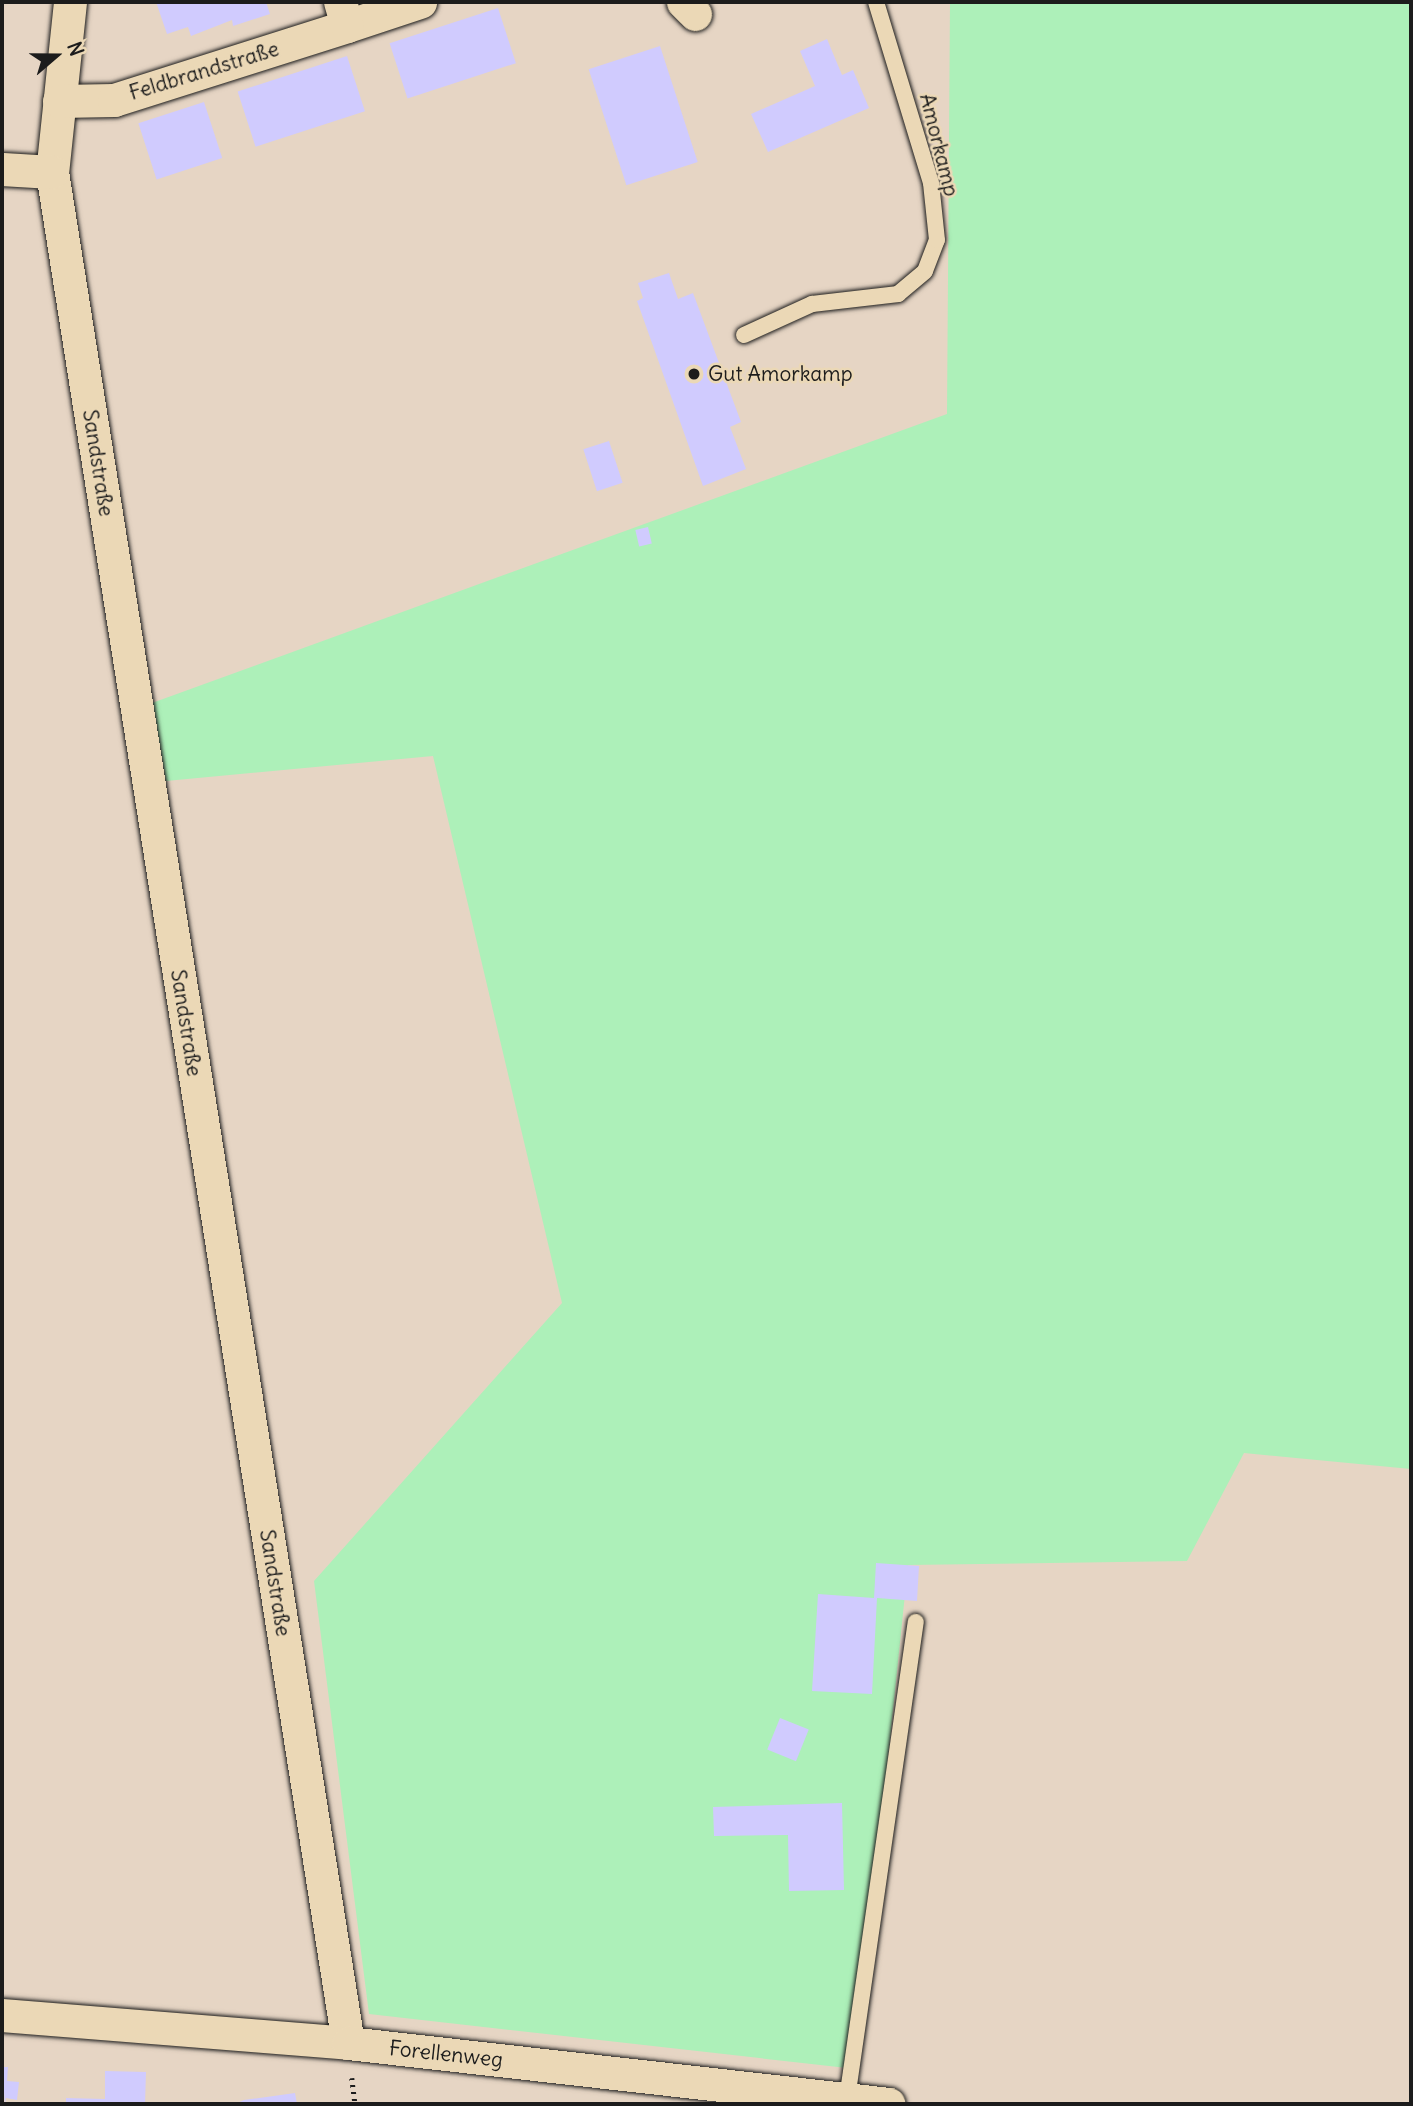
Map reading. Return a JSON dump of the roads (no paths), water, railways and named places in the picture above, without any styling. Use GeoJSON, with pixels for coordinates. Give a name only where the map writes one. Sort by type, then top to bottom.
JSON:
{"type":"FeatureCollection","features":[{"type":"Feature","properties":{"kind":"street","name":"Sandstraße"},"geometry":{"type":"LineString","coordinates":[[70,2],[52,172],[348,2043]]}},
{"type":"Feature","properties":{"kind":"street","name":"Feldbrandstraße"},"geometry":{"type":"LineString","coordinates":[[59,101],[114,100],[344,14],[420,2]]}},
{"type":"Feature","properties":{"kind":"street"},"geometry":{"type":"LineString","coordinates":[[2,169],[52,172]]}},
{"type":"Feature","properties":{"kind":"street","name":"Forellenweg"},"geometry":{"type":"LineString","coordinates":[[2,2015],[348,2043],[889,2104]]}},
{"type":"Feature","properties":{"kind":"lane","name":"Amorkamp"},"geometry":{"type":"LineString","coordinates":[[744,335],[812,304],[898,294],[925,271],[937,240],[931,183],[876,2]]}},
{"type":"Feature","properties":{"kind":"lane"},"geometry":{"type":"LineString","coordinates":[[847,2099],[916,1622]]}},
{"type":"Feature","properties":{"kind":"place","name":"Gut Amorkamp"},"geometry":{"type":"Point","coordinates":[694,374]}}]}
